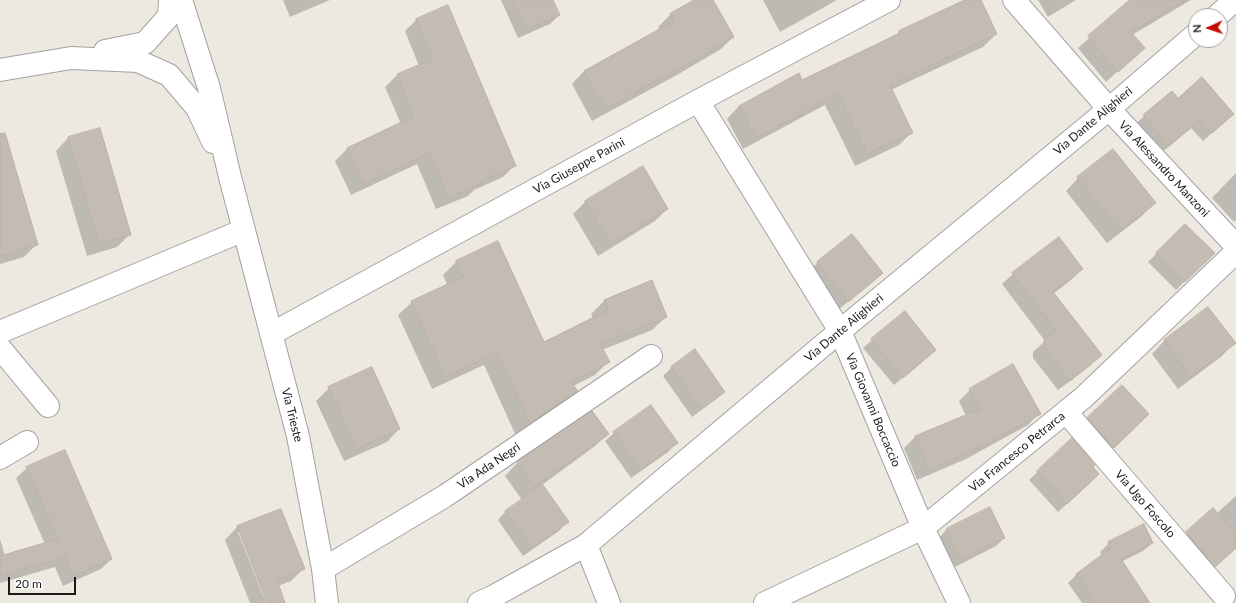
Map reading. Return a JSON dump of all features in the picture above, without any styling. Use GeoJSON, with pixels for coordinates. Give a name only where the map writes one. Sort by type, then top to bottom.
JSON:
{"type":"FeatureCollection","features":[{"type":"Feature","properties":{"kind":"street"},"geometry":{"type":"LineString","coordinates":[[0,70],[71,58],[145,43],[169,16],[170,0]]}},
{"type":"Feature","properties":{"kind":"street"},"geometry":{"type":"LineString","coordinates":[[182,0],[210,88],[230,177]]}},
{"type":"Feature","properties":{"kind":"street","name":"Via Giuseppe Parini"},"geometry":{"type":"LineString","coordinates":[[271,334],[698,101],[889,0]]}},
{"type":"Feature","properties":{"kind":"street","name":"Via Alessandro Manzoni"},"geometry":{"type":"LineString","coordinates":[[1014,0],[1109,109],[1236,246]]}},
{"type":"Feature","properties":{"kind":"street"},"geometry":{"type":"LineString","coordinates":[[1226,8],[1235,0]]}},
{"type":"Feature","properties":{"kind":"street","name":"Via Dante Alighieri"},"geometry":{"type":"LineString","coordinates":[[479,603],[586,545],[840,331],[1109,109],[1188,41]]}},
{"type":"Feature","properties":{"kind":"street"},"geometry":{"type":"LineString","coordinates":[[71,58],[138,60],[169,75],[197,108],[230,177]]}},
{"type":"Feature","properties":{"kind":"street","name":"Via Giovanni Boccaccio"},"geometry":{"type":"LineString","coordinates":[[698,101],[840,331],[923,528],[959,603]]}},
{"type":"Feature","properties":{"kind":"street","name":"Via Trieste"},"geometry":{"type":"LineString","coordinates":[[230,177],[298,436],[323,569],[326,603]]}},
{"type":"Feature","properties":{"kind":"street"},"geometry":{"type":"LineString","coordinates":[[0,332],[244,230]]}},
{"type":"Feature","properties":{"kind":"street","name":"Via Francesco Petrarca"},"geometry":{"type":"LineString","coordinates":[[764,603],[923,528],[1084,397],[1236,252]]}},
{"type":"Feature","properties":{"kind":"street"},"geometry":{"type":"LineString","coordinates":[[0,348],[48,406]]}},
{"type":"Feature","properties":{"kind":"street","name":"Via Ada Negri"},"geometry":{"type":"LineString","coordinates":[[323,569],[445,496],[651,356]]}},
{"type":"Feature","properties":{"kind":"street","name":"Via Ugo Foscolo"},"geometry":{"type":"LineString","coordinates":[[1066,412],[1224,596]]}},
{"type":"Feature","properties":{"kind":"street"},"geometry":{"type":"LineString","coordinates":[[0,458],[27,442]]}},
{"type":"Feature","properties":{"kind":"street"},"geometry":{"type":"LineString","coordinates":[[586,545],[609,603]]}},
{"type":"Feature","properties":{"kind":"building"},"geometry":{"type":"Polygon","coordinates":[[[513,0],[553,0],[560,15],[527,30],[513,0]]]}},
{"type":"Feature","properties":{"kind":"building"},"geometry":{"type":"Polygon","coordinates":[[[694,0],[713,0],[734,37],[605,109],[584,71],[674,21],[670,14],[694,0]]]}},
{"type":"Feature","properties":{"kind":"building"},"geometry":{"type":"Polygon","coordinates":[[[965,0],[981,0],[997,34],[890,85],[913,133],[867,154],[838,94],[756,138],[739,106],[799,73],[802,80],[900,33],[899,31],[965,0]]]}},
{"type":"Feature","properties":{"kind":"building"},"geometry":{"type":"Polygon","coordinates":[[[1130,0],[1185,0],[1131,32],[1145,48],[1118,72],[1088,36],[1130,0]]]}},
{"type":"Feature","properties":{"kind":"building"},"geometry":{"type":"Polygon","coordinates":[[[448,5],[516,166],[480,181],[481,184],[448,198],[430,153],[363,184],[347,148],[414,116],[397,74],[433,59],[416,19],[448,5]]]}},
{"type":"Feature","properties":{"kind":"building"},"geometry":{"type":"Polygon","coordinates":[[[1202,77],[1234,114],[1212,133],[1200,120],[1169,146],[1143,115],[1172,91],[1178,98],[1202,77]]]}},
{"type":"Feature","properties":{"kind":"building"},"geometry":{"type":"Polygon","coordinates":[[[100,128],[131,235],[99,244],[68,137],[100,128]]]}},
{"type":"Feature","properties":{"kind":"building"},"geometry":{"type":"Polygon","coordinates":[[[5,133],[38,245],[0,256],[0,134],[5,133]]]}},
{"type":"Feature","properties":{"kind":"building"},"geometry":{"type":"Polygon","coordinates":[[[1113,149],[1156,203],[1120,231],[1077,177],[1113,149]]]}},
{"type":"Feature","properties":{"kind":"building"},"geometry":{"type":"Polygon","coordinates":[[[643,166],[668,209],[611,244],[585,201],[643,166]]]}},
{"type":"Feature","properties":{"kind":"building"},"geometry":{"type":"Polygon","coordinates":[[[1185,224],[1215,253],[1185,282],[1156,253],[1185,224]]]}},
{"type":"Feature","properties":{"kind":"building"},"geometry":{"type":"Polygon","coordinates":[[[852,234],[883,273],[848,302],[817,262],[852,234]]]}},
{"type":"Feature","properties":{"kind":"building"},"geometry":{"type":"Polygon","coordinates":[[[1059,237],[1083,269],[1053,292],[1102,355],[1070,381],[1044,347],[1044,340],[1056,330],[1012,273],[1059,237]]]}},
{"type":"Feature","properties":{"kind":"building"},"geometry":{"type":"Polygon","coordinates":[[[498,241],[544,342],[608,310],[604,300],[652,280],[667,317],[600,344],[610,362],[571,382],[578,391],[530,423],[497,353],[445,377],[411,301],[463,277],[456,261],[498,241]]]}},
{"type":"Feature","properties":{"kind":"building"},"geometry":{"type":"Polygon","coordinates":[[[1208,307],[1236,343],[1191,377],[1164,340],[1208,307]]]}},
{"type":"Feature","properties":{"kind":"building"},"geometry":{"type":"Polygon","coordinates":[[[905,311],[936,350],[903,378],[871,339],[905,311]]]}},
{"type":"Feature","properties":{"kind":"building"},"geometry":{"type":"Polygon","coordinates":[[[695,349],[725,392],[701,409],[671,367],[695,349]]]}},
{"type":"Feature","properties":{"kind":"building"},"geometry":{"type":"Polygon","coordinates":[[[1013,364],[1041,414],[979,448],[929,470],[915,436],[980,409],[969,389],[1013,364]]]}},
{"type":"Feature","properties":{"kind":"building"},"geometry":{"type":"Polygon","coordinates":[[[372,367],[400,429],[357,449],[328,387],[372,367]]]}},
{"type":"Feature","properties":{"kind":"building"},"geometry":{"type":"Polygon","coordinates":[[[1122,385],[1149,414],[1114,448],[1087,418],[1122,385]]]}},
{"type":"Feature","properties":{"kind":"building"},"geometry":{"type":"Polygon","coordinates":[[[651,405],[678,443],[640,470],[613,432],[651,405]]]}},
{"type":"Feature","properties":{"kind":"building"},"geometry":{"type":"Polygon","coordinates":[[[592,411],[609,434],[534,487],[517,462],[592,411]]]}},
{"type":"Feature","properties":{"kind":"building"},"geometry":{"type":"Polygon","coordinates":[[[1072,438],[1095,465],[1093,467],[1099,474],[1067,504],[1037,471],[1072,438]]]}},
{"type":"Feature","properties":{"kind":"building"},"geometry":{"type":"Polygon","coordinates":[[[65,450],[112,559],[74,576],[65,557],[0,576],[0,556],[58,539],[26,467],[65,450]]]}},
{"type":"Feature","properties":{"kind":"building"},"geometry":{"type":"Polygon","coordinates":[[[543,485],[569,522],[532,548],[505,511],[543,485]]]}},
{"type":"Feature","properties":{"kind":"building"},"geometry":{"type":"Polygon","coordinates":[[[990,507],[1005,538],[961,560],[946,529],[990,507]]]}},
{"type":"Feature","properties":{"kind":"building"},"geometry":{"type":"Polygon","coordinates":[[[1213,508],[1236,534],[1236,548],[1215,567],[1186,532],[1213,508]]]}},
{"type":"Feature","properties":{"kind":"building"},"geometry":{"type":"Polygon","coordinates":[[[281,509],[305,569],[277,580],[285,603],[267,603],[237,526],[281,509]]]}},
{"type":"Feature","properties":{"kind":"building"},"geometry":{"type":"Polygon","coordinates":[[[1144,524],[1153,543],[1121,559],[1150,603],[1097,603],[1076,574],[1111,548],[1108,542],[1144,524]]]}}]}
